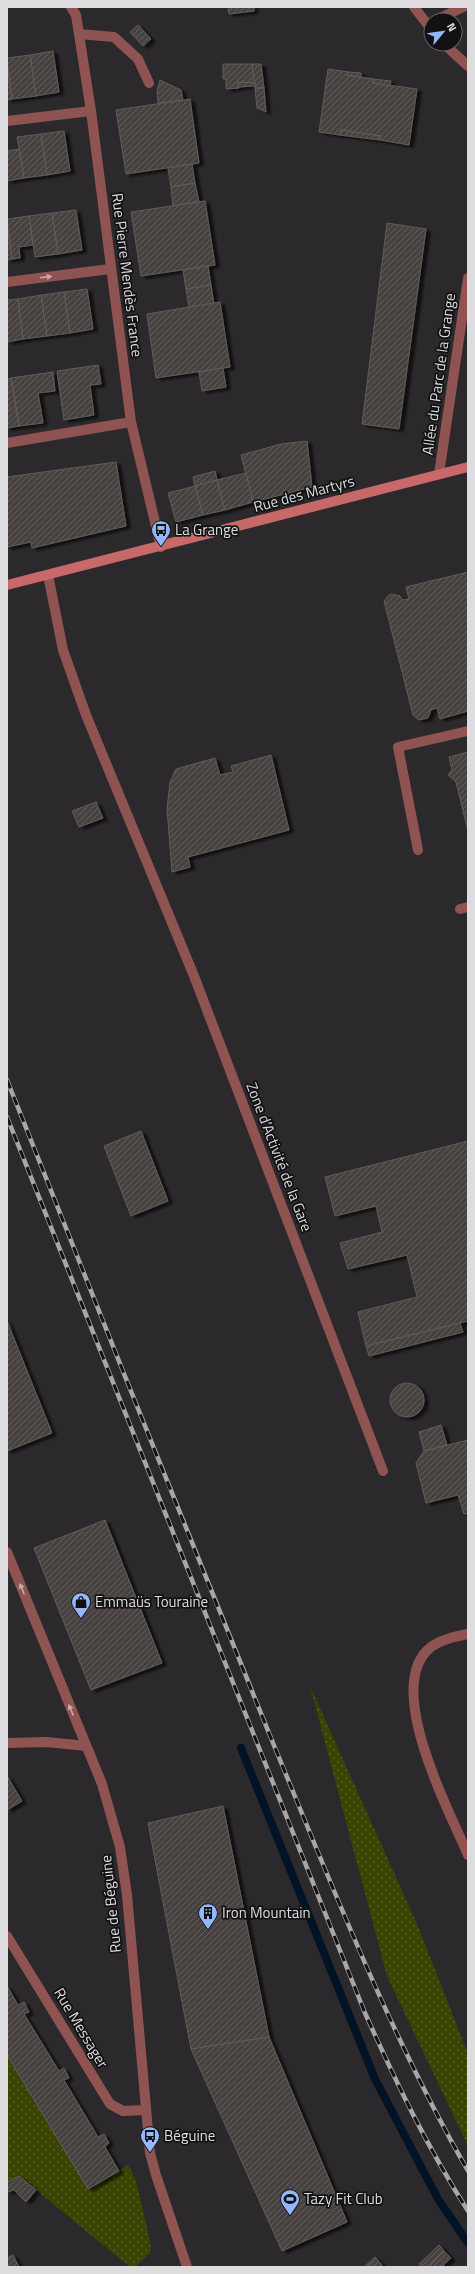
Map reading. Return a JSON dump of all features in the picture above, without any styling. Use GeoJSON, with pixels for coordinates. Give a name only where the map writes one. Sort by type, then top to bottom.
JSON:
{"type":"FeatureCollection","features":[{"type":"Feature","properties":{"kind":"main road","name":"Rue des Martyrs"},"geometry":{"type":"LineString","coordinates":[[7,585],[161,547],[468,467]]}},
{"type":"Feature","properties":{"kind":"street","name":"Rue Pierre Mendès France"},"geometry":{"type":"LineString","coordinates":[[71,7],[76,15],[91,111],[110,269],[131,422],[161,547]]}},
{"type":"Feature","properties":{"kind":"street"},"geometry":{"type":"LineString","coordinates":[[414,7],[423,16]]}},
{"type":"Feature","properties":{"kind":"street"},"geometry":{"type":"LineString","coordinates":[[454,12],[463,7]]}},
{"type":"Feature","properties":{"kind":"street"},"geometry":{"type":"LineString","coordinates":[[79,34],[114,37],[138,59],[149,83]]}},
{"type":"Feature","properties":{"kind":"street"},"geometry":{"type":"LineString","coordinates":[[453,52],[468,66]]}},
{"type":"Feature","properties":{"kind":"street"},"geometry":{"type":"LineString","coordinates":[[7,121],[91,111]]}},
{"type":"Feature","properties":{"kind":"street"},"geometry":{"type":"LineString","coordinates":[[7,282],[110,269]]}},
{"type":"Feature","properties":{"kind":"street","name":"Allée du Parc de la Grange"},"geometry":{"type":"LineString","coordinates":[[439,474],[468,278]]}},
{"type":"Feature","properties":{"kind":"street"},"geometry":{"type":"LineString","coordinates":[[7,443],[131,422]]}},
{"type":"Feature","properties":{"kind":"street","name":"Zone d’Activité de la Gare"},"geometry":{"type":"LineString","coordinates":[[48,575],[63,650],[86,715],[194,976],[383,1471]]}},
{"type":"Feature","properties":{"kind":"street"},"geometry":{"type":"LineString","coordinates":[[418,850],[398,748],[468,730]]}},
{"type":"Feature","properties":{"kind":"street","name":"Rue de Béguine"},"geometry":{"type":"LineString","coordinates":[[7,1552],[102,1784],[120,1847],[127,1895],[150,2153],[187,2267]]}},
{"type":"Feature","properties":{"kind":"street"},"geometry":{"type":"LineString","coordinates":[[468,1634],[431,1647],[417,1663],[412,1693],[419,1738],[468,1855]]}},
{"type":"Feature","properties":{"kind":"street"},"geometry":{"type":"LineString","coordinates":[[7,1743],[47,1742],[86,1746]]}},
{"type":"Feature","properties":{"kind":"street","name":"Rue Messager"},"geometry":{"type":"LineString","coordinates":[[7,1936],[110,2104],[123,2111],[146,2110]]}},
{"type":"Feature","properties":{"kind":"green space"},"geometry":{"type":"Polygon","coordinates":[[[310,1686],[417,1924],[468,2054],[468,2146],[387,1976],[310,1686]]]}},
{"type":"Feature","properties":{"kind":"green space"},"geometry":{"type":"Polygon","coordinates":[[[7,2055],[88,2189],[128,2165],[136,2180],[151,2246],[150,2253],[135,2267],[130,2267],[19,2176],[7,2182],[7,2055]]]}},
{"type":"Feature","properties":{"kind":"building"},"geometry":{"type":"Polygon","coordinates":[[[228,7],[254,7],[254,11],[229,14],[228,7]]]}},
{"type":"Feature","properties":{"kind":"building"},"geometry":{"type":"Polygon","coordinates":[[[138,25],[151,39],[143,46],[130,32],[138,25]]]}},
{"type":"Feature","properties":{"kind":"building"},"geometry":{"type":"Polygon","coordinates":[[[53,51],[59,92],[36,96],[30,55],[53,51]]]}},
{"type":"Feature","properties":{"kind":"building"},"geometry":{"type":"Polygon","coordinates":[[[30,55],[36,96],[12,99],[7,58],[30,55]]]}},
{"type":"Feature","properties":{"kind":"building"},"geometry":{"type":"Polygon","coordinates":[[[7,61],[12,99],[7,100],[7,61]]]}},
{"type":"Feature","properties":{"kind":"building"},"geometry":{"type":"Polygon","coordinates":[[[223,64],[252,64],[255,83],[238,82],[239,88],[226,89],[226,79],[223,79],[223,64]]]}},
{"type":"Feature","properties":{"kind":"building"},"geometry":{"type":"Polygon","coordinates":[[[252,64],[261,64],[264,88],[255,88],[252,64]]]}},
{"type":"Feature","properties":{"kind":"building"},"geometry":{"type":"Polygon","coordinates":[[[328,69],[349,72],[347,75],[373,79],[373,83],[417,89],[409,145],[380,140],[380,136],[341,130],[340,135],[319,132],[328,69]]]}},
{"type":"Feature","properties":{"kind":"building"},"geometry":{"type":"Polygon","coordinates":[[[349,72],[361,73],[361,77],[347,75],[349,72]]]}},
{"type":"Feature","properties":{"kind":"building"},"geometry":{"type":"Polygon","coordinates":[[[373,79],[391,81],[390,86],[373,83],[373,79]]]}},
{"type":"Feature","properties":{"kind":"building"},"geometry":{"type":"Polygon","coordinates":[[[160,80],[181,90],[183,100],[158,103],[157,91],[160,80]]]}},
{"type":"Feature","properties":{"kind":"building"},"geometry":{"type":"Polygon","coordinates":[[[238,82],[255,83],[255,86],[238,87],[238,82]]]}},
{"type":"Feature","properties":{"kind":"building"},"geometry":{"type":"Polygon","coordinates":[[[255,88],[264,88],[266,112],[257,108],[255,88]]]}},
{"type":"Feature","properties":{"kind":"building"},"geometry":{"type":"Polygon","coordinates":[[[190,99],[199,163],[126,174],[116,110],[190,99]]]}},
{"type":"Feature","properties":{"kind":"building"},"geometry":{"type":"Polygon","coordinates":[[[341,130],[380,136],[380,140],[340,135],[341,130]]]}},
{"type":"Feature","properties":{"kind":"building"},"geometry":{"type":"Polygon","coordinates":[[[64,131],[70,171],[47,175],[41,134],[64,131]]]}},
{"type":"Feature","properties":{"kind":"building"},"geometry":{"type":"Polygon","coordinates":[[[41,134],[47,175],[24,178],[17,137],[41,134]]]}},
{"type":"Feature","properties":{"kind":"building"},"geometry":{"type":"Polygon","coordinates":[[[19,149],[24,178],[7,181],[7,151],[19,149]]]}},
{"type":"Feature","properties":{"kind":"building"},"geometry":{"type":"Polygon","coordinates":[[[192,164],[195,183],[171,187],[168,168],[192,164]]]}},
{"type":"Feature","properties":{"kind":"building"},"geometry":{"type":"Polygon","coordinates":[[[195,183],[199,202],[173,206],[171,187],[195,183]]]}},
{"type":"Feature","properties":{"kind":"building"},"geometry":{"type":"Polygon","coordinates":[[[205,201],[215,265],[141,276],[131,212],[205,201]]]}},
{"type":"Feature","properties":{"kind":"building"},"geometry":{"type":"Polygon","coordinates":[[[76,210],[82,250],[58,254],[52,213],[76,210]]]}},
{"type":"Feature","properties":{"kind":"building"},"geometry":{"type":"Polygon","coordinates":[[[52,213],[58,254],[35,257],[29,216],[52,213]]]}},
{"type":"Feature","properties":{"kind":"building"},"geometry":{"type":"Polygon","coordinates":[[[29,216],[33,245],[19,247],[20,258],[12,259],[7,219],[29,216]]]}},
{"type":"Feature","properties":{"kind":"building"},"geometry":{"type":"Polygon","coordinates":[[[387,223],[426,229],[399,429],[362,424],[387,223]]]}},
{"type":"Feature","properties":{"kind":"building"},"geometry":{"type":"Polygon","coordinates":[[[7,224],[12,259],[7,260],[7,224]]]}},
{"type":"Feature","properties":{"kind":"building"},"geometry":{"type":"Polygon","coordinates":[[[208,266],[211,285],[186,289],[183,270],[208,266]]]}},
{"type":"Feature","properties":{"kind":"building"},"geometry":{"type":"Polygon","coordinates":[[[211,285],[214,304],[189,307],[186,289],[211,285]]]}},
{"type":"Feature","properties":{"kind":"building"},"geometry":{"type":"Polygon","coordinates":[[[87,289],[93,329],[70,333],[64,292],[87,289]]]}},
{"type":"Feature","properties":{"kind":"building"},"geometry":{"type":"Polygon","coordinates":[[[64,292],[70,333],[47,336],[41,295],[64,292]]]}},
{"type":"Feature","properties":{"kind":"building"},"geometry":{"type":"Polygon","coordinates":[[[41,295],[47,336],[23,339],[18,299],[41,295]]]}},
{"type":"Feature","properties":{"kind":"building"},"geometry":{"type":"Polygon","coordinates":[[[18,299],[23,339],[7,342],[7,300],[18,299]]]}},
{"type":"Feature","properties":{"kind":"building"},"geometry":{"type":"Polygon","coordinates":[[[220,302],[230,367],[156,378],[147,314],[220,302]]]}},
{"type":"Feature","properties":{"kind":"building"},"geometry":{"type":"Polygon","coordinates":[[[98,365],[101,384],[90,385],[94,415],[64,420],[57,371],[98,365]]]}},
{"type":"Feature","properties":{"kind":"building"},"geometry":{"type":"Polygon","coordinates":[[[223,368],[226,387],[202,391],[199,372],[223,368]]]}},
{"type":"Feature","properties":{"kind":"building"},"geometry":{"type":"Polygon","coordinates":[[[53,372],[55,391],[38,393],[43,423],[19,426],[11,378],[53,372]]]}},
{"type":"Feature","properties":{"kind":"building"},"geometry":{"type":"Polygon","coordinates":[[[11,378],[19,426],[7,428],[7,379],[11,378]]]}},
{"type":"Feature","properties":{"kind":"building"},"geometry":{"type":"Polygon","coordinates":[[[307,441],[312,487],[253,502],[241,455],[281,444],[307,441]]]}},
{"type":"Feature","properties":{"kind":"building"},"geometry":{"type":"Polygon","coordinates":[[[116,462],[126,526],[32,548],[31,542],[7,547],[7,477],[116,462]]]}},
{"type":"Feature","properties":{"kind":"building"},"geometry":{"type":"Polygon","coordinates":[[[215,471],[217,480],[195,486],[193,477],[215,471]]]}},
{"type":"Feature","properties":{"kind":"building"},"geometry":{"type":"Polygon","coordinates":[[[246,473],[253,502],[225,510],[217,480],[246,473]]]}},
{"type":"Feature","properties":{"kind":"building"},"geometry":{"type":"Polygon","coordinates":[[[217,480],[225,510],[203,515],[195,486],[217,480]]]}},
{"type":"Feature","properties":{"kind":"building"},"geometry":{"type":"Polygon","coordinates":[[[195,486],[203,515],[176,522],[168,493],[195,486]]]}},
{"type":"Feature","properties":{"kind":"building"},"geometry":{"type":"Polygon","coordinates":[[[468,572],[468,711],[440,719],[437,708],[431,710],[428,718],[419,720],[413,715],[384,601],[389,595],[392,594],[400,596],[403,600],[409,599],[406,587],[468,572]]]}},
{"type":"Feature","properties":{"kind":"building"},"geometry":{"type":"Polygon","coordinates":[[[468,752],[468,831],[456,782],[448,775],[452,770],[449,757],[468,752]]]}},
{"type":"Feature","properties":{"kind":"building"},"geometry":{"type":"Polygon","coordinates":[[[271,755],[289,830],[188,857],[190,867],[172,872],[167,809],[170,782],[176,769],[215,758],[220,775],[233,772],[231,766],[271,755]]]}},
{"type":"Feature","properties":{"kind":"building"},"geometry":{"type":"Polygon","coordinates":[[[96,802],[103,818],[79,827],[72,811],[96,802]]]}},
{"type":"Feature","properties":{"kind":"building"},"geometry":{"type":"Polygon","coordinates":[[[141,1131],[168,1201],[131,1216],[104,1146],[141,1131]]]}},
{"type":"Feature","properties":{"kind":"building"},"geometry":{"type":"Polygon","coordinates":[[[468,1141],[468,1321],[366,1346],[358,1312],[417,1297],[407,1255],[348,1269],[340,1243],[382,1232],[376,1206],[335,1216],[325,1177],[468,1141]]]}},
{"type":"Feature","properties":{"kind":"building"},"geometry":{"type":"Polygon","coordinates":[[[7,1321],[52,1433],[7,1451],[7,1321]]]}},
{"type":"Feature","properties":{"kind":"building"},"geometry":{"type":"Polygon","coordinates":[[[460,1323],[463,1332],[369,1356],[366,1346],[460,1323]]]}},
{"type":"Feature","properties":{"kind":"building"},"geometry":{"type":"Polygon","coordinates":[[[404,1383],[410,1383],[414,1384],[421,1390],[424,1400],[423,1407],[417,1414],[410,1417],[404,1417],[400,1416],[393,1410],[390,1403],[390,1397],[391,1393],[397,1386],[404,1383]]]}},
{"type":"Feature","properties":{"kind":"building"},"geometry":{"type":"Polygon","coordinates":[[[441,1425],[447,1445],[424,1451],[419,1432],[441,1425]]]}},
{"type":"Feature","properties":{"kind":"building"},"geometry":{"type":"Polygon","coordinates":[[[468,1440],[468,1513],[464,1514],[458,1495],[426,1503],[416,1463],[424,1451],[468,1440]]]}},
{"type":"Feature","properties":{"kind":"building"},"geometry":{"type":"Polygon","coordinates":[[[105,1520],[162,1663],[91,1690],[34,1548],[105,1520]]]}},
{"type":"Feature","properties":{"kind":"building"},"geometry":{"type":"Polygon","coordinates":[[[7,1776],[22,1801],[7,1810],[7,1776]]]}},
{"type":"Feature","properties":{"kind":"building","name":"Iron Mountain"},"geometry":{"type":"Polygon","coordinates":[[[223,1806],[269,2037],[191,2049],[148,1823],[223,1806]]]}},
{"type":"Feature","properties":{"kind":"building"},"geometry":{"type":"Polygon","coordinates":[[[7,1986],[18,2005],[24,2002],[29,2012],[24,2014],[59,2071],[64,2068],[69,2078],[64,2080],[98,2137],[104,2134],[109,2143],[105,2147],[119,2171],[88,2189],[7,2055],[7,1986]]]}},
{"type":"Feature","properties":{"kind":"building"},"geometry":{"type":"Polygon","coordinates":[[[269,2037],[347,2222],[282,2251],[191,2049],[269,2037]]]}},
{"type":"Feature","properties":{"kind":"building"},"geometry":{"type":"Polygon","coordinates":[[[19,2176],[36,2190],[26,2202],[14,2190],[7,2192],[7,2182],[19,2176]]]}},
{"type":"Feature","properties":{"kind":"building"},"geometry":{"type":"Polygon","coordinates":[[[439,2245],[444,2251],[429,2267],[423,2267],[419,2264],[439,2245]]]}},
{"type":"Feature","properties":{"kind":"building"},"geometry":{"type":"Polygon","coordinates":[[[444,2251],[451,2258],[442,2267],[429,2267],[444,2251]]]}},
{"type":"Feature","properties":{"kind":"building"},"geometry":{"type":"Polygon","coordinates":[[[13,2255],[19,2267],[7,2267],[7,2258],[13,2255]]]}},
{"type":"Feature","properties":{"kind":"building"},"geometry":{"type":"Polygon","coordinates":[[[375,2257],[382,2265],[381,2267],[364,2267],[375,2257]]]}},
{"type":"Feature","properties":{"kind":"waterway"},"geometry":{"type":"LineString","coordinates":[[241,1748],[375,2079],[438,2199],[468,2243]]}},
{"type":"Feature","properties":{"kind":"railway"},"geometry":{"type":"LineString","coordinates":[[7,1080],[139,1412],[340,1906],[413,2067],[468,2171]]}},
{"type":"Feature","properties":{"kind":"railway"},"geometry":{"type":"LineString","coordinates":[[7,1117],[365,2013],[425,2138],[468,2211]]}},
{"type":"Feature","properties":{"kind":"place","name":"La Grange"},"geometry":{"type":"Point","coordinates":[161,547]}},
{"type":"Feature","properties":{"kind":"place","name":"Emmaüs Touraine"},"geometry":{"type":"Point","coordinates":[81,1619]}},
{"type":"Feature","properties":{"kind":"place","name":"Iron Mountain"},"geometry":{"type":"Point","coordinates":[208,1930]}},
{"type":"Feature","properties":{"kind":"place","name":"Béguine"},"geometry":{"type":"Point","coordinates":[150,2153]}},
{"type":"Feature","properties":{"kind":"place","name":"Tazy Fit Club"},"geometry":{"type":"Point","coordinates":[290,2216]}}]}
